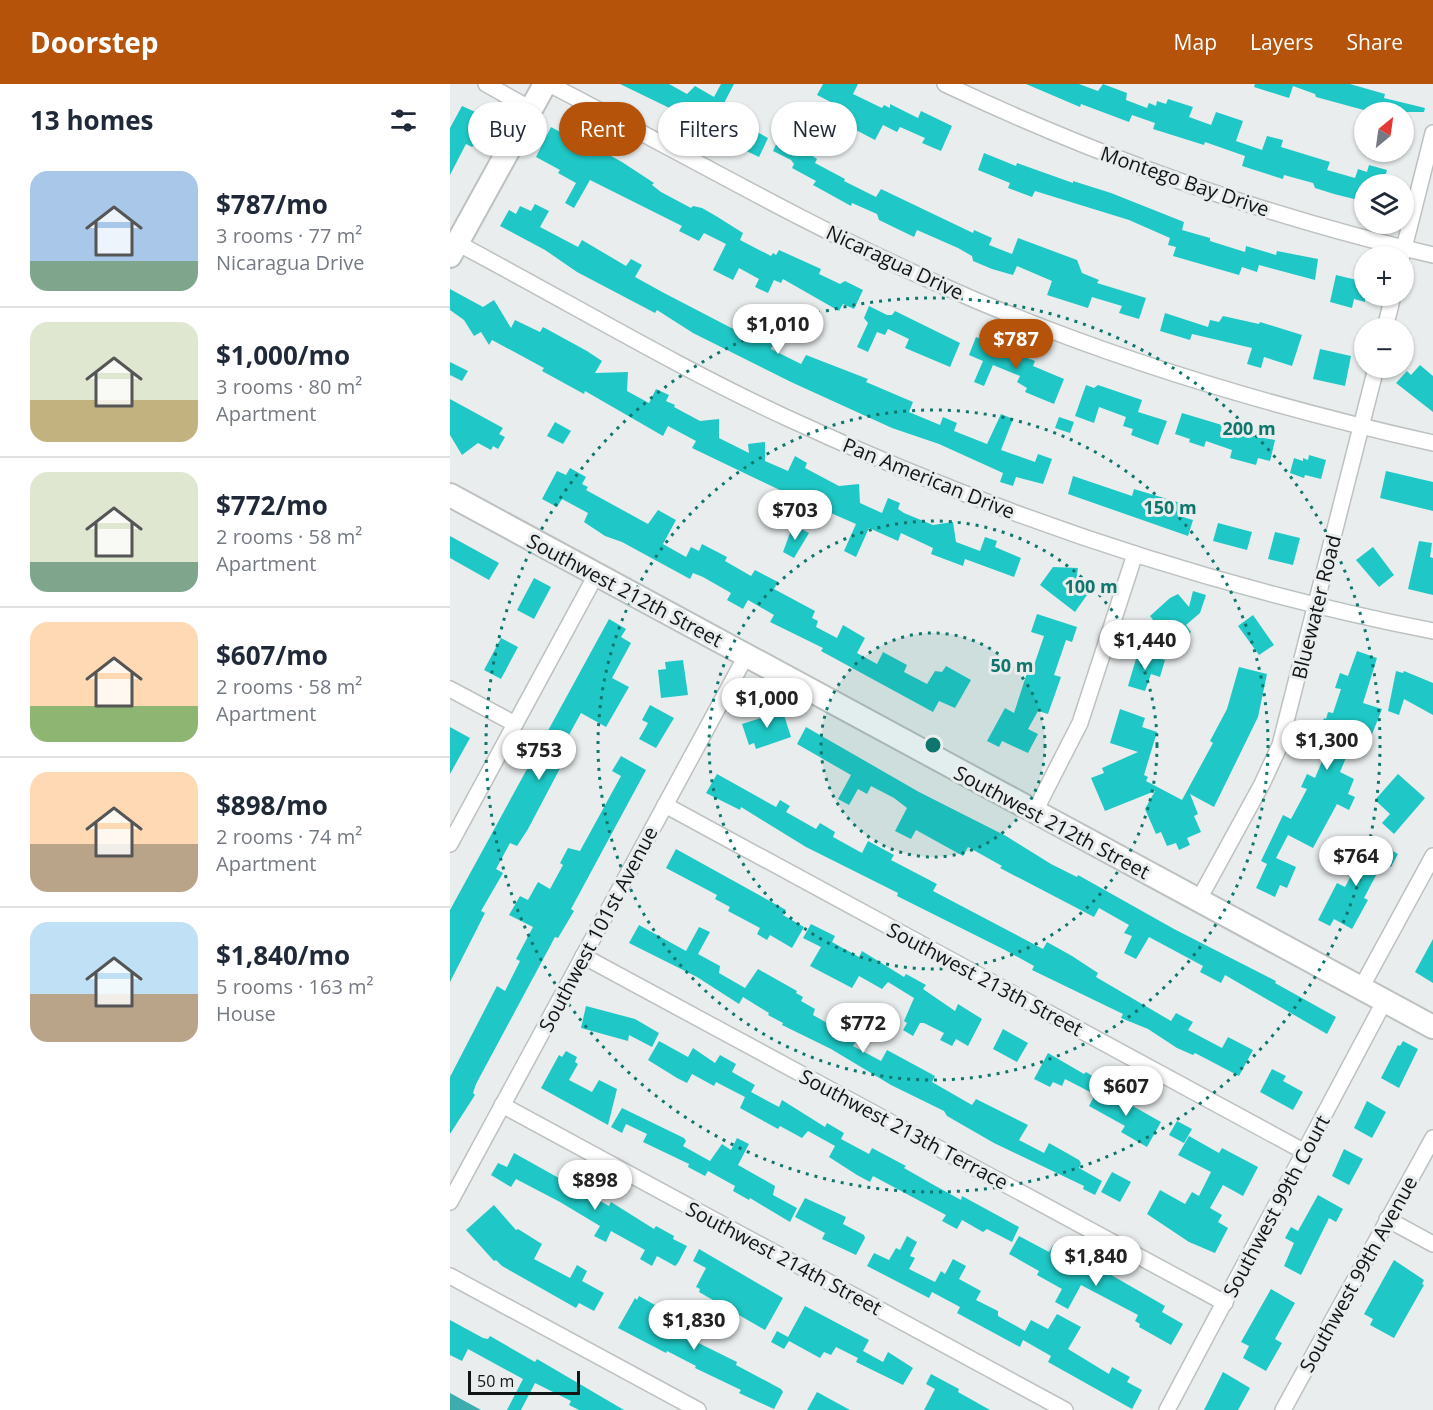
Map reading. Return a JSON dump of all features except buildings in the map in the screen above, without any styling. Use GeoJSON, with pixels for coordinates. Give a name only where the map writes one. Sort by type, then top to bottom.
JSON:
{"type":"FeatureCollection","features":[{"type":"Feature","properties":{"kind":"street"},"geometry":{"type":"LineString","coordinates":[[486,84],[518,102]]}},
{"type":"Feature","properties":{"kind":"street"},"geometry":{"type":"LineString","coordinates":[[535,102],[547,84]]}},
{"type":"Feature","properties":{"kind":"street","name":"Nicaragua Drive"},"geometry":{"type":"LineString","coordinates":[[547,84],[791,214],[937,284],[1066,335],[1172,373],[1362,426],[1433,443]]}},
{"type":"Feature","properties":{"kind":"street","name":"Montego Bay Drive"},"geometry":{"type":"LineString","coordinates":[[945,84],[1089,147],[1173,178],[1383,246]]}},
{"type":"Feature","properties":{"kind":"street"},"geometry":{"type":"LineString","coordinates":[[1405,246],[1433,133]]}},
{"type":"Feature","properties":{"kind":"street"},"geometry":{"type":"LineString","coordinates":[[454,250],[505,156]]}},
{"type":"Feature","properties":{"kind":"street","name":"Pan American Drive"},"geometry":{"type":"LineString","coordinates":[[454,250],[786,417],[949,488],[1135,554],[1316,606],[1433,631]]}},
{"type":"Feature","properties":{"kind":"street","name":"Montego Bay Drive"},"geometry":{"type":"LineString","coordinates":[[1414,253],[1433,255]]}},
{"type":"Feature","properties":{"kind":"street","name":"Bluewater Road"},"geometry":{"type":"LineString","coordinates":[[1198,901],[1262,784],[1280,745],[1374,378]]}},
{"type":"Feature","properties":{"kind":"street","name":"Southwest 212th Street"},"geometry":{"type":"LineString","coordinates":[[450,495],[1433,1027]]}},
{"type":"Feature","properties":{"kind":"street"},"geometry":{"type":"LineString","coordinates":[[1034,813],[1080,723],[1135,554]]}},
{"type":"Feature","properties":{"kind":"street"},"geometry":{"type":"LineString","coordinates":[[450,844],[596,575]]}},
{"type":"Feature","properties":{"kind":"street","name":"Southwest 101st Avenue"},"geometry":{"type":"LineString","coordinates":[[450,1202],[746,656]]}},
{"type":"Feature","properties":{"kind":"street"},"geometry":{"type":"LineString","coordinates":[[450,689],[514,724]]}},
{"type":"Feature","properties":{"kind":"street","name":"Southwest 213th Street"},"geometry":{"type":"LineString","coordinates":[[665,805],[1305,1152]]}},
{"type":"Feature","properties":{"kind":"street"},"geometry":{"type":"LineString","coordinates":[[1361,988],[1433,856]]}},
{"type":"Feature","properties":{"kind":"street","name":"Southwest 213th Terrace"},"geometry":{"type":"LineString","coordinates":[[583,956],[1225,1303]]}},
{"type":"Feature","properties":{"kind":"street","name":"Southwest 99th Court"},"geometry":{"type":"LineString","coordinates":[[1167,1410],[1384,1002]]}},
{"type":"Feature","properties":{"kind":"street","name":"Southwest 214th Street"},"geometry":{"type":"LineString","coordinates":[[502,1105],[1065,1410]]}},
{"type":"Feature","properties":{"kind":"street","name":"Southwest 99th Avenue"},"geometry":{"type":"LineString","coordinates":[[1283,1410],[1433,1138]]}},
{"type":"Feature","properties":{"kind":"street"},"geometry":{"type":"LineString","coordinates":[[1387,1219],[1433,1244]]}},
{"type":"Feature","properties":{"kind":"street"},"geometry":{"type":"LineString","coordinates":[[450,1276],[699,1410]]}},
{"type":"Feature","properties":{"kind":"water"},"geometry":{"type":"Polygon","coordinates":[[[450,1393],[481,1410],[450,1410],[450,1393]]]}}]}
